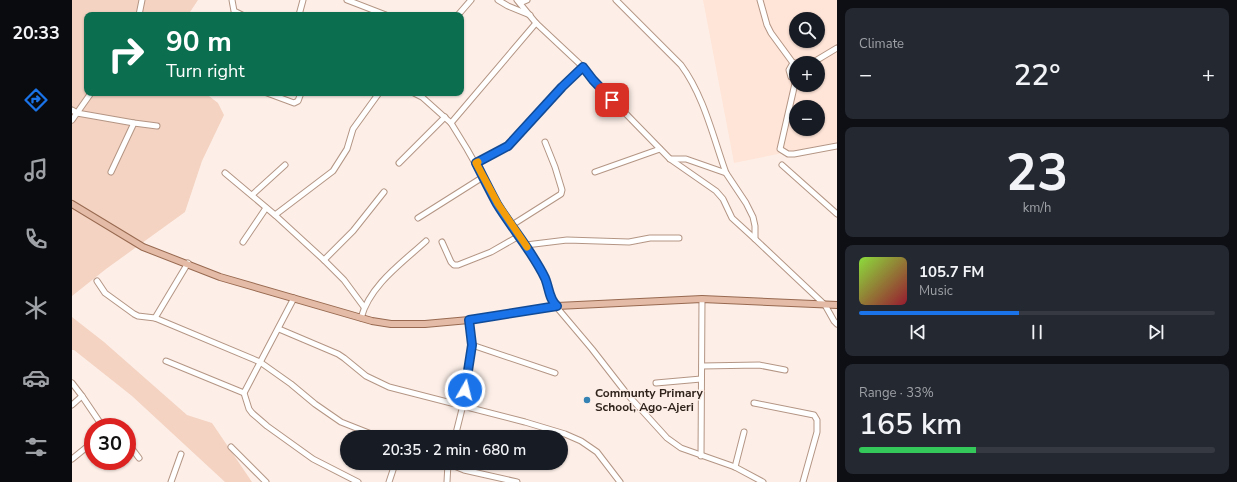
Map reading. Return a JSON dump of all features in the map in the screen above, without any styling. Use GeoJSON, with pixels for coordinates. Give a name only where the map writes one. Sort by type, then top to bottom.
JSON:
{"type":"FeatureCollection","features":[{"type":"Feature","properties":{"kind":"main road"},"geometry":{"type":"LineString","coordinates":[[72,204],[142,247],[220,277],[360,318],[391,324],[469,320],[557,306],[702,299],[837,305]]}},
{"type":"Feature","properties":{"kind":"street"},"geometry":{"type":"LineString","coordinates":[[139,12],[142,0]]}},
{"type":"Feature","properties":{"kind":"street"},"geometry":{"type":"LineString","coordinates":[[232,0],[234,11],[236,12]]}},
{"type":"Feature","properties":{"kind":"street"},"geometry":{"type":"LineString","coordinates":[[300,12],[303,0]]}},
{"type":"Feature","properties":{"kind":"street"},"geometry":{"type":"LineString","coordinates":[[347,0],[378,12]]}},
{"type":"Feature","properties":{"kind":"street"},"geometry":{"type":"LineString","coordinates":[[461,12],[471,0]]}},
{"type":"Feature","properties":{"kind":"street"},"geometry":{"type":"LineString","coordinates":[[498,0],[508,6],[531,15]]}},
{"type":"Feature","properties":{"kind":"street"},"geometry":{"type":"LineString","coordinates":[[527,0],[519,2],[536,23],[583,67],[593,80],[670,159],[716,191],[723,199],[732,218],[825,305],[837,324]]}},
{"type":"Feature","properties":{"kind":"street"},"geometry":{"type":"LineString","coordinates":[[616,0],[681,65],[687,74],[701,101],[726,173],[746,203],[753,217],[755,239]]}},
{"type":"Feature","properties":{"kind":"street"},"geometry":{"type":"LineString","coordinates":[[760,0],[767,25],[771,33],[789,58]]}},
{"type":"Feature","properties":{"kind":"street"},"geometry":{"type":"LineString","coordinates":[[451,123],[536,23]]}},
{"type":"Feature","properties":{"kind":"street"},"geometry":{"type":"LineString","coordinates":[[824,56],[837,48]]}},
{"type":"Feature","properties":{"kind":"street"},"geometry":{"type":"LineString","coordinates":[[476,163],[508,146],[562,87],[583,67]]}},
{"type":"Feature","properties":{"kind":"street"},"geometry":{"type":"LineString","coordinates":[[793,92],[780,149],[788,154],[794,154],[837,146]]}},
{"type":"Feature","properties":{"kind":"street"},"geometry":{"type":"LineString","coordinates":[[72,120],[74,112],[89,96]]}},
{"type":"Feature","properties":{"kind":"street"},"geometry":{"type":"LineString","coordinates":[[275,96],[294,103],[298,101],[300,96]]}},
{"type":"Feature","properties":{"kind":"street"},"geometry":{"type":"LineString","coordinates":[[275,215],[333,171],[346,149],[353,129],[377,96]]}},
{"type":"Feature","properties":{"kind":"street"},"geometry":{"type":"LineString","coordinates":[[420,96],[451,123],[476,163],[498,204],[526,245],[546,279],[554,304],[627,394],[667,438],[681,448],[735,467],[760,481]]}},
{"type":"Feature","properties":{"kind":"street"},"geometry":{"type":"LineString","coordinates":[[74,112],[157,126]]}},
{"type":"Feature","properties":{"kind":"street"},"geometry":{"type":"LineString","coordinates":[[399,163],[445,117]]}},
{"type":"Feature","properties":{"kind":"street"},"geometry":{"type":"LineString","coordinates":[[111,172],[134,123]]}},
{"type":"Feature","properties":{"kind":"street"},"geometry":{"type":"LineString","coordinates":[[512,225],[561,194],[562,190],[555,167],[545,142]]}},
{"type":"Feature","properties":{"kind":"street"},"geometry":{"type":"LineString","coordinates":[[595,172],[660,149]]}},
{"type":"Feature","properties":{"kind":"street"},"geometry":{"type":"LineString","coordinates":[[670,159],[686,159],[726,173]]}},
{"type":"Feature","properties":{"kind":"street"},"geometry":{"type":"LineString","coordinates":[[252,195],[285,165]]}},
{"type":"Feature","properties":{"kind":"street"},"geometry":{"type":"LineString","coordinates":[[782,165],[837,214]]}},
{"type":"Feature","properties":{"kind":"street"},"geometry":{"type":"LineString","coordinates":[[225,173],[275,215],[324,260],[344,280],[364,307]]}},
{"type":"Feature","properties":{"kind":"street"},"geometry":{"type":"LineString","coordinates":[[418,218],[483,177]]}},
{"type":"Feature","properties":{"kind":"street"},"geometry":{"type":"LineString","coordinates":[[324,260],[352,231],[384,192]]}},
{"type":"Feature","properties":{"kind":"street"},"geometry":{"type":"LineString","coordinates":[[243,242],[266,208]]}},
{"type":"Feature","properties":{"kind":"street"},"geometry":{"type":"LineString","coordinates":[[442,242],[451,262],[454,265],[458,265],[491,252],[519,236]]}},
{"type":"Feature","properties":{"kind":"street"},"geometry":{"type":"LineString","coordinates":[[526,245],[567,240],[629,242],[650,238],[679,238]]}},
{"type":"Feature","properties":{"kind":"street"},"geometry":{"type":"LineString","coordinates":[[360,318],[364,307],[378,286],[426,242]]}},
{"type":"Feature","properties":{"kind":"street"},"geometry":{"type":"LineString","coordinates":[[155,318],[188,264]]}},
{"type":"Feature","properties":{"kind":"street"},"geometry":{"type":"LineString","coordinates":[[97,281],[105,293],[134,314],[138,316],[155,318],[260,362],[341,422],[361,430]]}},
{"type":"Feature","properties":{"kind":"street"},"geometry":{"type":"LineString","coordinates":[[294,298],[244,393],[249,409],[266,426],[313,459],[358,482]]}},
{"type":"Feature","properties":{"kind":"street"},"geometry":{"type":"LineString","coordinates":[[702,299],[702,456]]}},
{"type":"Feature","properties":{"kind":"street"},"geometry":{"type":"LineString","coordinates":[[457,430],[463,405],[472,345],[469,320]]}},
{"type":"Feature","properties":{"kind":"street"},"geometry":{"type":"LineString","coordinates":[[278,329],[344,358],[366,376],[389,387],[526,422],[565,434],[581,441],[597,452],[620,482]]}},
{"type":"Feature","properties":{"kind":"street"},"geometry":{"type":"LineString","coordinates":[[472,345],[554,373]]}},
{"type":"Feature","properties":{"kind":"street"},"geometry":{"type":"LineString","coordinates":[[166,361],[244,393]]}},
{"type":"Feature","properties":{"kind":"street"},"geometry":{"type":"LineString","coordinates":[[702,366],[759,365],[785,370]]}},
{"type":"Feature","properties":{"kind":"street"},"geometry":{"type":"LineString","coordinates":[[656,383],[701,380]]}},
{"type":"Feature","properties":{"kind":"street"},"geometry":{"type":"LineString","coordinates":[[72,383],[97,418]]}},
{"type":"Feature","properties":{"kind":"street"},"geometry":{"type":"LineString","coordinates":[[72,405],[82,396]]}},
{"type":"Feature","properties":{"kind":"street"},"geometry":{"type":"LineString","coordinates":[[754,403],[814,415],[818,420],[817,432],[803,482]]}},
{"type":"Feature","properties":{"kind":"street"},"geometry":{"type":"LineString","coordinates":[[735,467],[744,432]]}},
{"type":"Feature","properties":{"kind":"street"},"geometry":{"type":"LineString","coordinates":[[232,448],[266,482]]}},
{"type":"Feature","properties":{"kind":"street"},"geometry":{"type":"LineString","coordinates":[[72,459],[84,449]]}},
{"type":"Feature","properties":{"kind":"street"},"geometry":{"type":"LineString","coordinates":[[136,454],[139,458]]}},
{"type":"Feature","properties":{"kind":"street"},"geometry":{"type":"LineString","coordinates":[[171,482],[181,454]]}},
{"type":"Feature","properties":{"kind":"street"},"geometry":{"type":"LineString","coordinates":[[390,482],[393,470]]}},
{"type":"Feature","properties":{"kind":"street"},"geometry":{"type":"LineString","coordinates":[[447,482],[448,470]]}},
{"type":"Feature","properties":{"kind":"street"},"geometry":{"type":"LineString","coordinates":[[464,470],[517,482]]}},
{"type":"Feature","properties":{"kind":"shaded area"},"geometry":{"type":"Polygon","coordinates":[[[72,0],[198,0],[190,12],[84,12],[84,96],[209,96],[218,103],[224,115],[202,161],[185,212],[106,269],[72,296],[72,0]]]}},
{"type":"Feature","properties":{"kind":"shaded area"},"geometry":{"type":"Polygon","coordinates":[[[703,0],[837,0],[837,142],[734,163],[703,0]]]}},
{"type":"Feature","properties":{"kind":"shaded area"},"geometry":{"type":"Polygon","coordinates":[[[72,317],[104,342],[187,415],[212,423],[252,482],[225,482],[132,396],[74,350],[72,350],[72,317]]]}},
{"type":"Feature","properties":{"kind":"slow traffic"},"geometry":{"type":"LineString","coordinates":[[478,162],[476,163],[498,204],[527,247]]}},
{"type":"Feature","properties":{"kind":"place","name":"Communty Primary School, Ago-Ajeri"},"geometry":{"type":"Point","coordinates":[587,400]}},
{"type":"Feature","properties":{"kind":"route"},"geometry":{"type":"LineString","coordinates":[[465,390],[472,345],[469,320],[557,306],[554,304],[550,295],[546,279],[526,245],[498,204],[476,163],[508,146],[566,82],[583,67],[612,100]]}}]}
